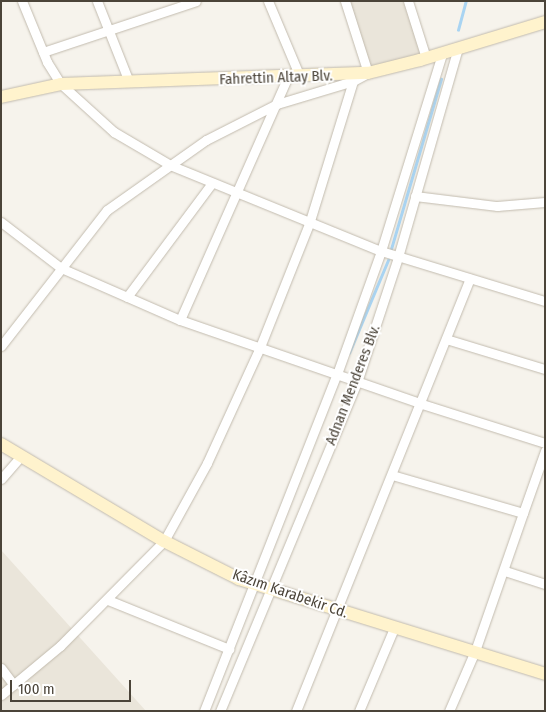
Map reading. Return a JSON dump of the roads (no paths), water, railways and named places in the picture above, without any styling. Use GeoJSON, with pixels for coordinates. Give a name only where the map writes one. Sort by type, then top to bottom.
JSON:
{"type":"FeatureCollection","features":[{"type":"Feature","properties":{"kind":"street"},"geometry":{"type":"LineString","coordinates":[[22,1],[43,52],[60,84],[114,132],[170,165],[309,224],[381,251],[545,301]]}},
{"type":"Feature","properties":{"kind":"street"},"geometry":{"type":"LineString","coordinates":[[97,1],[129,82]]}},
{"type":"Feature","properties":{"kind":"street"},"geometry":{"type":"LineString","coordinates":[[43,52],[196,1]]}},
{"type":"Feature","properties":{"kind":"street"},"geometry":{"type":"LineString","coordinates":[[180,320],[238,194],[276,104],[294,78],[268,1]]}},
{"type":"Feature","properties":{"kind":"street"},"geometry":{"type":"LineString","coordinates":[[1,346],[108,210],[206,140],[276,104],[353,82],[368,72],[345,1]]}},
{"type":"Feature","properties":{"kind":"street"},"geometry":{"type":"LineString","coordinates":[[408,1],[426,58]]}},
{"type":"Feature","properties":{"kind":"street","name":"Fahrettin Altay Blv."},"geometry":{"type":"LineString","coordinates":[[1,97],[60,84],[294,78],[368,72],[442,54],[545,22]]}},
{"type":"Feature","properties":{"kind":"street","name":"Adnan Menderes Blv."},"geometry":{"type":"LineString","coordinates":[[220,711],[357,382],[398,257],[458,48]]}},
{"type":"Feature","properties":{"kind":"street","name":"Adnan Menderes Blv."},"geometry":{"type":"LineString","coordinates":[[204,711],[338,374],[381,251],[442,54]]}},
{"type":"Feature","properties":{"kind":"street"},"geometry":{"type":"LineString","coordinates":[[1,695],[108,600],[164,541],[207,463],[260,347],[309,224],[353,82]]}},
{"type":"Feature","properties":{"kind":"street"},"geometry":{"type":"LineString","coordinates":[[127,297],[212,183]]}},
{"type":"Feature","properties":{"kind":"street"},"geometry":{"type":"LineString","coordinates":[[415,196],[497,206],[545,202]]}},
{"type":"Feature","properties":{"kind":"street"},"geometry":{"type":"LineString","coordinates":[[1,222],[61,268],[180,320],[422,404],[545,443]]}},
{"type":"Feature","properties":{"kind":"street"},"geometry":{"type":"LineString","coordinates":[[296,711],[422,404],[470,279]]}},
{"type":"Feature","properties":{"kind":"street"},"geometry":{"type":"LineString","coordinates":[[446,339],[545,370]]}},
{"type":"Feature","properties":{"kind":"street","name":"Kâzım Karabekir Cd."},"geometry":{"type":"LineString","coordinates":[[1,444],[164,541],[255,585],[271,587],[338,611],[475,651],[545,674]]}},
{"type":"Feature","properties":{"kind":"street"},"geometry":{"type":"LineString","coordinates":[[449,711],[475,651],[505,571],[545,451]]}},
{"type":"Feature","properties":{"kind":"street"},"geometry":{"type":"LineString","coordinates":[[1,478],[21,456]]}},
{"type":"Feature","properties":{"kind":"street"},"geometry":{"type":"LineString","coordinates":[[392,475],[523,513]]}},
{"type":"Feature","properties":{"kind":"street"},"geometry":{"type":"LineString","coordinates":[[505,571],[545,584]]}},
{"type":"Feature","properties":{"kind":"street"},"geometry":{"type":"LineString","coordinates":[[108,600],[229,649]]}},
{"type":"Feature","properties":{"kind":"street"},"geometry":{"type":"LineString","coordinates":[[359,711],[394,628]]}},
{"type":"Feature","properties":{"kind":"street"},"geometry":{"type":"LineString","coordinates":[[1,668],[14,685]]}},
{"type":"Feature","properties":{"kind":"waterway"},"geometry":{"type":"LineString","coordinates":[[458,30],[466,1]]}},
{"type":"Feature","properties":{"kind":"waterway"},"geometry":{"type":"LineString","coordinates":[[391,249],[441,79]]}},
{"type":"Feature","properties":{"kind":"waterway"},"geometry":{"type":"LineString","coordinates":[[349,353],[388,260]]}}]}
